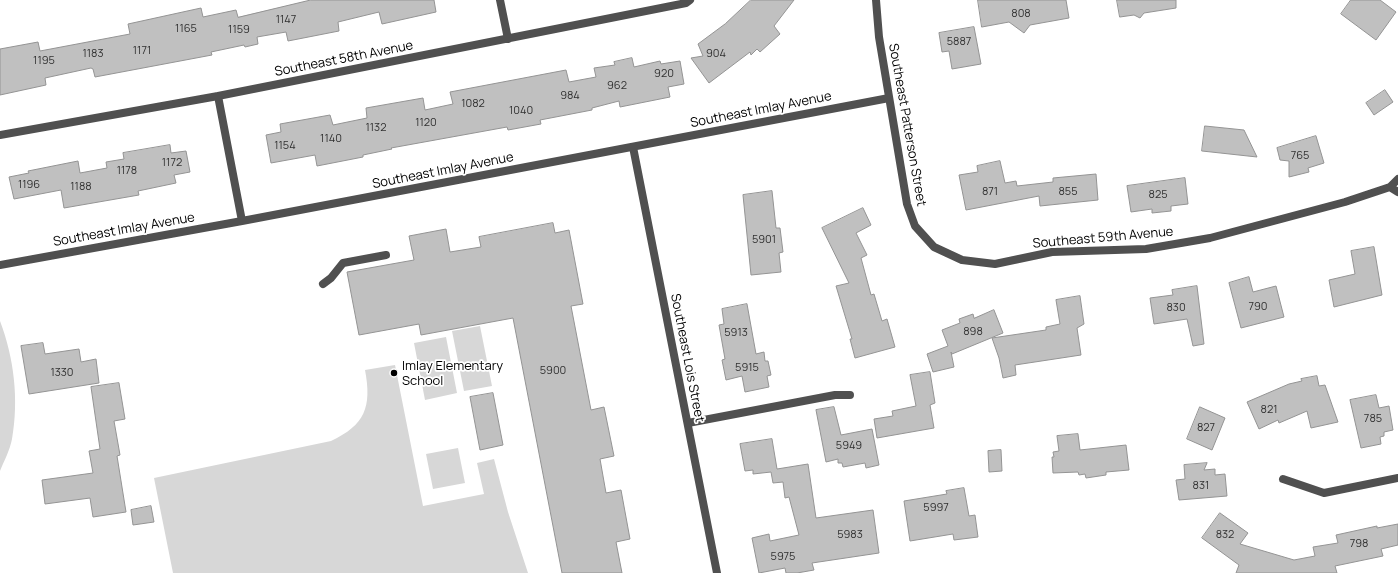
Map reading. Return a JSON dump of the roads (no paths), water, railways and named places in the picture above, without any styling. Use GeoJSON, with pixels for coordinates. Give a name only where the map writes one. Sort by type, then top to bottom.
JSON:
{"type":"FeatureCollection","features":[{"type":"Feature","properties":{"kind":"street"},"geometry":{"type":"LineString","coordinates":[[500,0],[508,39]]}},
{"type":"Feature","properties":{"kind":"street","name":"Southeast 58th Avenue"},"geometry":{"type":"LineString","coordinates":[[0,136],[218,96],[508,39],[686,3],[690,0]]}},
{"type":"Feature","properties":{"kind":"street","name":"Southeast Patterson Street"},"geometry":{"type":"LineString","coordinates":[[876,0],[879,37],[907,204],[916,226],[934,247]]}},
{"type":"Feature","properties":{"kind":"street"},"geometry":{"type":"LineString","coordinates":[[218,96],[242,221]]}},
{"type":"Feature","properties":{"kind":"street","name":"Southeast Imlay Avenue"},"geometry":{"type":"LineString","coordinates":[[0,265],[242,221],[889,98]]}},
{"type":"Feature","properties":{"kind":"street","name":"Southeast Lois Street"},"geometry":{"type":"LineString","coordinates":[[633,147],[717,573]]}},
{"type":"Feature","properties":{"kind":"street","name":"Southeast 59th Avenue"},"geometry":{"type":"LineString","coordinates":[[934,247],[962,260],[995,264],[1052,252],[1146,248],[1210,238],[1345,202],[1390,187],[1398,178]]}},
{"type":"Feature","properties":{"kind":"street"},"geometry":{"type":"LineString","coordinates":[[1390,187],[1398,192]]}},
{"type":"Feature","properties":{"kind":"street"},"geometry":{"type":"LineString","coordinates":[[323,284],[331,278],[343,263],[386,255]]}},
{"type":"Feature","properties":{"kind":"street"},"geometry":{"type":"LineString","coordinates":[[688,423],[835,395],[850,395]]}},
{"type":"Feature","properties":{"kind":"street"},"geometry":{"type":"LineString","coordinates":[[1283,480],[1324,493],[1398,478]]}},
{"type":"Feature","properties":{"kind":"place","name":"Imlay Elementary School"},"geometry":{"type":"Point","coordinates":[394,373]}}]}
